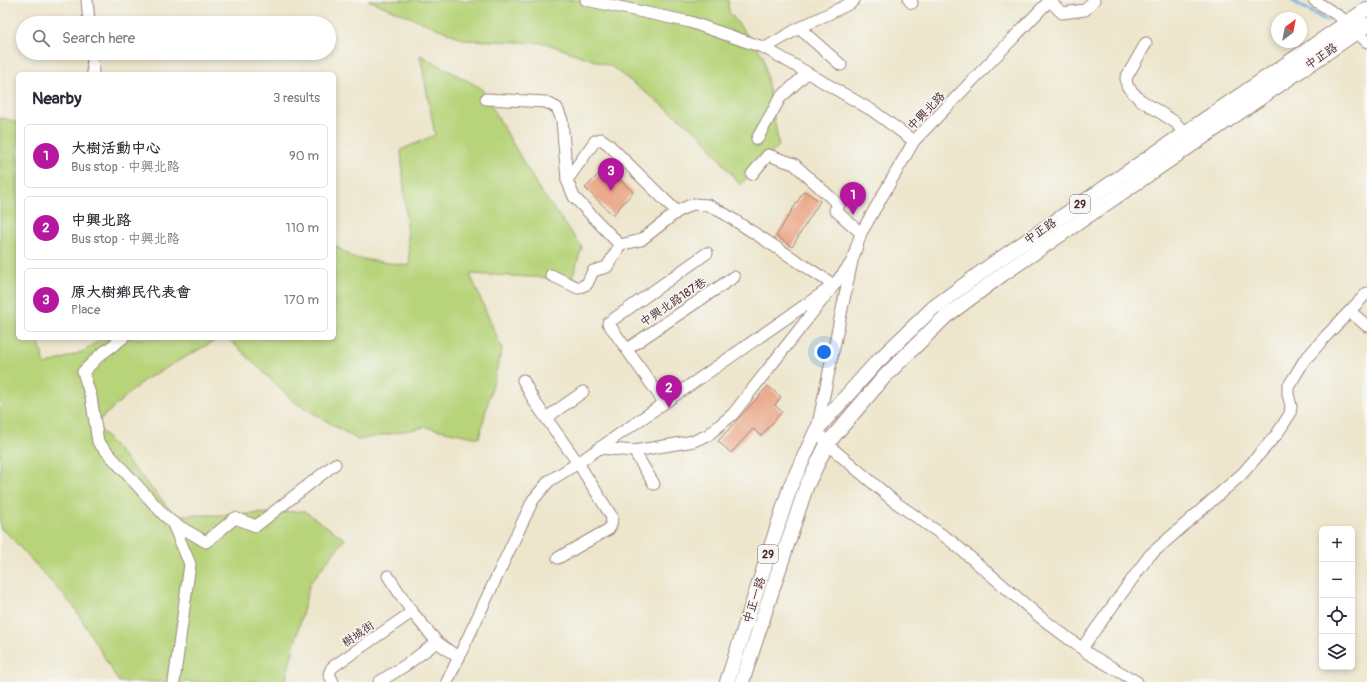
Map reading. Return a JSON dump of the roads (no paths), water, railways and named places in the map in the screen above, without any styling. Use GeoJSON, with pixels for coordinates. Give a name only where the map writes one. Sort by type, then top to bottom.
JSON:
{"type":"FeatureCollection","features":[{"type":"Feature","properties":{"kind":"main road","name":"中正路"},"geometry":{"type":"LineString","coordinates":[[826,444],[886,376],[945,317],[1003,274],[1357,26],[1367,9]]}},
{"type":"Feature","properties":{"kind":"main road","name":"中正路"},"geometry":{"type":"LineString","coordinates":[[817,429],[875,364],[933,308],[994,263],[1184,133],[1357,26]]}},
{"type":"Feature","properties":{"kind":"main road","name":"中正一路"},"geometry":{"type":"LineString","coordinates":[[727,682],[791,485],[817,429]]}},
{"type":"Feature","properties":{"kind":"main road","name":"中正一路"},"geometry":{"type":"LineString","coordinates":[[742,682],[806,487],[826,444]]}},
{"type":"Feature","properties":{"kind":"street"},"geometry":{"type":"LineString","coordinates":[[87,0],[88,16]]}},
{"type":"Feature","properties":{"kind":"street"},"geometry":{"type":"LineString","coordinates":[[586,0],[690,22],[765,48],[873,110],[914,141]]}},
{"type":"Feature","properties":{"kind":"street"},"geometry":{"type":"LineString","coordinates":[[765,48],[799,28],[854,0]]}},
{"type":"Feature","properties":{"kind":"street"},"geometry":{"type":"LineString","coordinates":[[1050,0],[1062,13],[1085,10],[1094,0]]}},
{"type":"Feature","properties":{"kind":"street","name":"中興北路"},"geometry":{"type":"LineString","coordinates":[[817,429],[852,261],[861,233],[914,141],[1050,0]]}},
{"type":"Feature","properties":{"kind":"street"},"geometry":{"type":"LineString","coordinates":[[1314,0],[1357,26],[1367,42]]}},
{"type":"Feature","properties":{"kind":"street"},"geometry":{"type":"LineString","coordinates":[[799,28],[841,65]]}},
{"type":"Feature","properties":{"kind":"street"},"geometry":{"type":"LineString","coordinates":[[1146,43],[1126,78],[1126,86],[1138,99],[1175,122],[1184,133]]}},
{"type":"Feature","properties":{"kind":"street"},"geometry":{"type":"LineString","coordinates":[[92,60],[93,72]]}},
{"type":"Feature","properties":{"kind":"street"},"geometry":{"type":"LineString","coordinates":[[757,139],[780,98],[807,73]]}},
{"type":"Feature","properties":{"kind":"street"},"geometry":{"type":"LineString","coordinates":[[486,99],[546,102],[556,108],[562,120],[567,180],[574,197],[620,245]]}},
{"type":"Feature","properties":{"kind":"street"},"geometry":{"type":"LineString","coordinates":[[567,180],[595,140],[601,139],[608,144],[677,212]]}},
{"type":"Feature","properties":{"kind":"street"},"geometry":{"type":"LineString","coordinates":[[752,174],[768,155],[794,164],[839,204],[835,210],[861,233]]}},
{"type":"Feature","properties":{"kind":"street"},"geometry":{"type":"LineString","coordinates":[[551,275],[578,288],[583,286],[587,284],[592,271],[607,267],[620,245],[641,240],[677,212],[693,204],[708,205],[725,214],[834,285],[733,414],[708,435],[694,441],[634,451],[599,448]]}},
{"type":"Feature","properties":{"kind":"street"},"geometry":{"type":"LineString","coordinates":[[664,402],[608,323],[707,253]]}},
{"type":"Feature","properties":{"kind":"street","name":"中興北路"},"geometry":{"type":"LineString","coordinates":[[447,682],[533,500],[549,481],[578,463],[834,285],[852,261]]}},
{"type":"Feature","properties":{"kind":"street","name":"中興北路187巷"},"geometry":{"type":"LineString","coordinates":[[627,350],[734,277]]}},
{"type":"Feature","properties":{"kind":"street"},"geometry":{"type":"LineString","coordinates":[[1082,648],[1149,556],[1242,474],[1276,434],[1290,414],[1291,406],[1288,388],[1304,360],[1367,294]]}},
{"type":"Feature","properties":{"kind":"street"},"geometry":{"type":"LineString","coordinates":[[1351,312],[1367,326]]}},
{"type":"Feature","properties":{"kind":"street"},"geometry":{"type":"LineString","coordinates":[[120,340],[100,355],[82,372],[91,396],[98,442],[164,515],[172,522],[206,542],[235,518],[256,526],[335,464]]}},
{"type":"Feature","properties":{"kind":"street"},"geometry":{"type":"LineString","coordinates":[[524,380],[534,401],[578,463],[612,517],[611,525],[608,529],[558,558]]}},
{"type":"Feature","properties":{"kind":"street"},"geometry":{"type":"LineString","coordinates":[[546,418],[583,392]]}},
{"type":"Feature","properties":{"kind":"street"},"geometry":{"type":"LineString","coordinates":[[817,429],[826,444],[895,502],[951,541],[1040,617],[1089,654],[1137,682]]}},
{"type":"Feature","properties":{"kind":"street"},"geometry":{"type":"LineString","coordinates":[[634,451],[654,484]]}},
{"type":"Feature","properties":{"kind":"street"},"geometry":{"type":"LineString","coordinates":[[172,522],[190,564],[174,682]]}},
{"type":"Feature","properties":{"kind":"street"},"geometry":{"type":"LineString","coordinates":[[388,576],[412,612],[437,642],[459,658]]}},
{"type":"Feature","properties":{"kind":"street","name":"樹城街"},"geometry":{"type":"LineString","coordinates":[[333,682],[329,674],[334,666],[412,612]]}},
{"type":"Feature","properties":{"kind":"street"},"geometry":{"type":"LineString","coordinates":[[379,682],[406,665],[437,642]]}},
{"type":"Feature","properties":{"kind":"waterway"},"geometry":{"type":"LineString","coordinates":[[1291,0],[1327,21]]}},
{"type":"Feature","properties":{"kind":"place","name":"原大樹鄉民代表會"},"geometry":{"type":"Point","coordinates":[611,191]}},
{"type":"Feature","properties":{"kind":"place","name":"大樹活動中心"},"geometry":{"type":"Point","coordinates":[853,215]}},
{"type":"Feature","properties":{"kind":"place","name":"中興北路"},"geometry":{"type":"Point","coordinates":[669,408]}}]}
